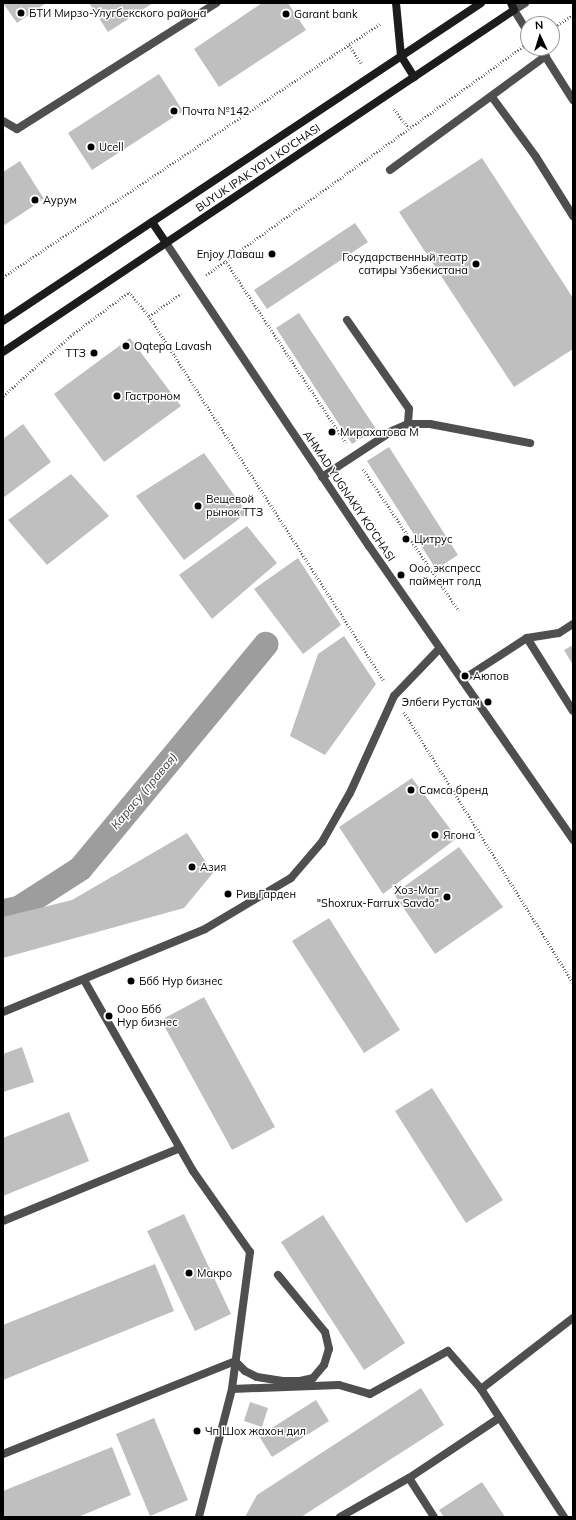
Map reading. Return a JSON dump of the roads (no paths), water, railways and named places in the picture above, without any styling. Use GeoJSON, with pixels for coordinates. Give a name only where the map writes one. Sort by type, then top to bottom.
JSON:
{"type":"FeatureCollection","features":[{"type":"Feature","properties":{"kind":"main road"},"geometry":{"type":"LineString","coordinates":[[396,3],[401,56],[414,77]]}},
{"type":"Feature","properties":{"kind":"main road"},"geometry":{"type":"LineString","coordinates":[[3,321],[481,3]]}},
{"type":"Feature","properties":{"kind":"main road","name":"BUYUK IPAK YO'LI KO'CHASI"},"geometry":{"type":"LineString","coordinates":[[3,352],[414,77],[513,7]]}},
{"type":"Feature","properties":{"kind":"main road","name":"AHMAD YUGNAKIY KO'CHASI"},"geometry":{"type":"LineString","coordinates":[[152,222],[166,243]]}},
{"type":"Feature","properties":{"kind":"street"},"geometry":{"type":"LineString","coordinates":[[3,121],[17,128],[216,3]]}},
{"type":"Feature","properties":{"kind":"street","name":"BUYUK IPAK YO'LI KO'CHASI"},"geometry":{"type":"LineString","coordinates":[[513,7],[525,3]]}},
{"type":"Feature","properties":{"kind":"street"},"geometry":{"type":"LineString","coordinates":[[513,7],[520,19]]}},
{"type":"Feature","properties":{"kind":"street"},"geometry":{"type":"LineString","coordinates":[[390,170],[492,97],[546,56],[573,100]]}},
{"type":"Feature","properties":{"kind":"street"},"geometry":{"type":"LineString","coordinates":[[492,97],[536,157],[573,216]]}},
{"type":"Feature","properties":{"kind":"street","name":"AHMAD YUGNAKIY KO'CHASI"},"geometry":{"type":"LineString","coordinates":[[166,243],[322,477],[573,840]]}},
{"type":"Feature","properties":{"kind":"street"},"geometry":{"type":"LineString","coordinates":[[347,320],[409,409],[408,424]]}},
{"type":"Feature","properties":{"kind":"street"},"geometry":{"type":"LineString","coordinates":[[322,477],[355,457],[392,431],[408,424],[430,424],[530,443]]}},
{"type":"Feature","properties":{"kind":"street"},"geometry":{"type":"LineString","coordinates":[[462,680],[527,638],[559,633],[573,624]]}},
{"type":"Feature","properties":{"kind":"street"},"geometry":{"type":"LineString","coordinates":[[527,638],[573,711]]}},
{"type":"Feature","properties":{"kind":"street"},"geometry":{"type":"LineString","coordinates":[[3,1012],[205,929],[290,878],[322,842],[350,793],[394,696],[440,648]]}},
{"type":"Feature","properties":{"kind":"street"},"geometry":{"type":"LineString","coordinates":[[84,980],[193,1171],[250,1252],[232,1389],[198,1517]]}},
{"type":"Feature","properties":{"kind":"street"},"geometry":{"type":"LineString","coordinates":[[3,1221],[180,1148]]}},
{"type":"Feature","properties":{"kind":"street"},"geometry":{"type":"LineString","coordinates":[[235,1361],[245,1371],[257,1377],[283,1381],[300,1381],[313,1378],[324,1364],[330,1349],[325,1332],[278,1275]]}},
{"type":"Feature","properties":{"kind":"street"},"geometry":{"type":"LineString","coordinates":[[481,1389],[573,1318]]}},
{"type":"Feature","properties":{"kind":"street"},"geometry":{"type":"LineString","coordinates":[[232,1389],[339,1385],[370,1394],[448,1351],[481,1389],[564,1517]]}},
{"type":"Feature","properties":{"kind":"street"},"geometry":{"type":"LineString","coordinates":[[3,1454],[235,1361]]}},
{"type":"Feature","properties":{"kind":"street"},"geometry":{"type":"LineString","coordinates":[[340,1517],[409,1478],[499,1418]]}},
{"type":"Feature","properties":{"kind":"street"},"geometry":{"type":"LineString","coordinates":[[409,1478],[434,1517]]}},
{"type":"Feature","properties":{"kind":"street"},"geometry":{"type":"LineString","coordinates":[[357,1517],[358,1506]]}},
{"type":"Feature","properties":{"kind":"waterway","name":"Карасу (правая)"},"geometry":{"type":"LineString","coordinates":[[3,911],[18,908],[80,868],[265,644]]}},
{"type":"Feature","properties":{"kind":"place","name":"БТИ Мирзо-Улугбекского района"},"geometry":{"type":"Point","coordinates":[21,13]}},
{"type":"Feature","properties":{"kind":"place","name":"Garant bank"},"geometry":{"type":"Point","coordinates":[286,14]}},
{"type":"Feature","properties":{"kind":"place","name":"Почта №142"},"geometry":{"type":"Point","coordinates":[174,111]}},
{"type":"Feature","properties":{"kind":"place","name":"Ucell"},"geometry":{"type":"Point","coordinates":[91,147]}},
{"type":"Feature","properties":{"kind":"place","name":"Аурум"},"geometry":{"type":"Point","coordinates":[35,200]}},
{"type":"Feature","properties":{"kind":"place","name":"Enjoy Лаваш"},"geometry":{"type":"Point","coordinates":[272,254]}},
{"type":"Feature","properties":{"kind":"place","name":"Государственный театр сатиры Узбекистана"},"geometry":{"type":"Point","coordinates":[476,264]}},
{"type":"Feature","properties":{"kind":"place","name":"Oqtepa Lavash"},"geometry":{"type":"Point","coordinates":[126,346]}},
{"type":"Feature","properties":{"kind":"place","name":"ТТЗ"},"geometry":{"type":"Point","coordinates":[94,353]}},
{"type":"Feature","properties":{"kind":"place","name":"Гастроном"},"geometry":{"type":"Point","coordinates":[117,396]}},
{"type":"Feature","properties":{"kind":"place","name":"Мирахатова М"},"geometry":{"type":"Point","coordinates":[332,432]}},
{"type":"Feature","properties":{"kind":"place","name":"Вещевой рынок ТТЗ"},"geometry":{"type":"Point","coordinates":[198,506]}},
{"type":"Feature","properties":{"kind":"place","name":"Цитрус"},"geometry":{"type":"Point","coordinates":[406,539]}},
{"type":"Feature","properties":{"kind":"place","name":"Ооо экспресс паймент голд"},"geometry":{"type":"Point","coordinates":[401,575]}},
{"type":"Feature","properties":{"kind":"place","name":"Аюпов"},"geometry":{"type":"Point","coordinates":[465,676]}},
{"type":"Feature","properties":{"kind":"place","name":"Элбеги Рустам"},"geometry":{"type":"Point","coordinates":[488,702]}},
{"type":"Feature","properties":{"kind":"place","name":"Самса бренд"},"geometry":{"type":"Point","coordinates":[411,790]}},
{"type":"Feature","properties":{"kind":"place","name":"Ягона"},"geometry":{"type":"Point","coordinates":[435,835]}},
{"type":"Feature","properties":{"kind":"place","name":"Азия"},"geometry":{"type":"Point","coordinates":[192,867]}},
{"type":"Feature","properties":{"kind":"place","name":"Рив Гарден"},"geometry":{"type":"Point","coordinates":[228,894]}},
{"type":"Feature","properties":{"kind":"place","name":"Хоз-Маг \"Shoxrux-Farrux Savdo\""},"geometry":{"type":"Point","coordinates":[447,897]}},
{"type":"Feature","properties":{"kind":"place","name":"Ббб Нур бизнес"},"geometry":{"type":"Point","coordinates":[131,981]}},
{"type":"Feature","properties":{"kind":"place","name":"Ооо Ббб Нур бизнес"},"geometry":{"type":"Point","coordinates":[109,1016]}},
{"type":"Feature","properties":{"kind":"place","name":"Макро"},"geometry":{"type":"Point","coordinates":[189,1273]}},
{"type":"Feature","properties":{"kind":"place","name":"Чп Шох жахон дил"},"geometry":{"type":"Point","coordinates":[197,1431]}}]}
